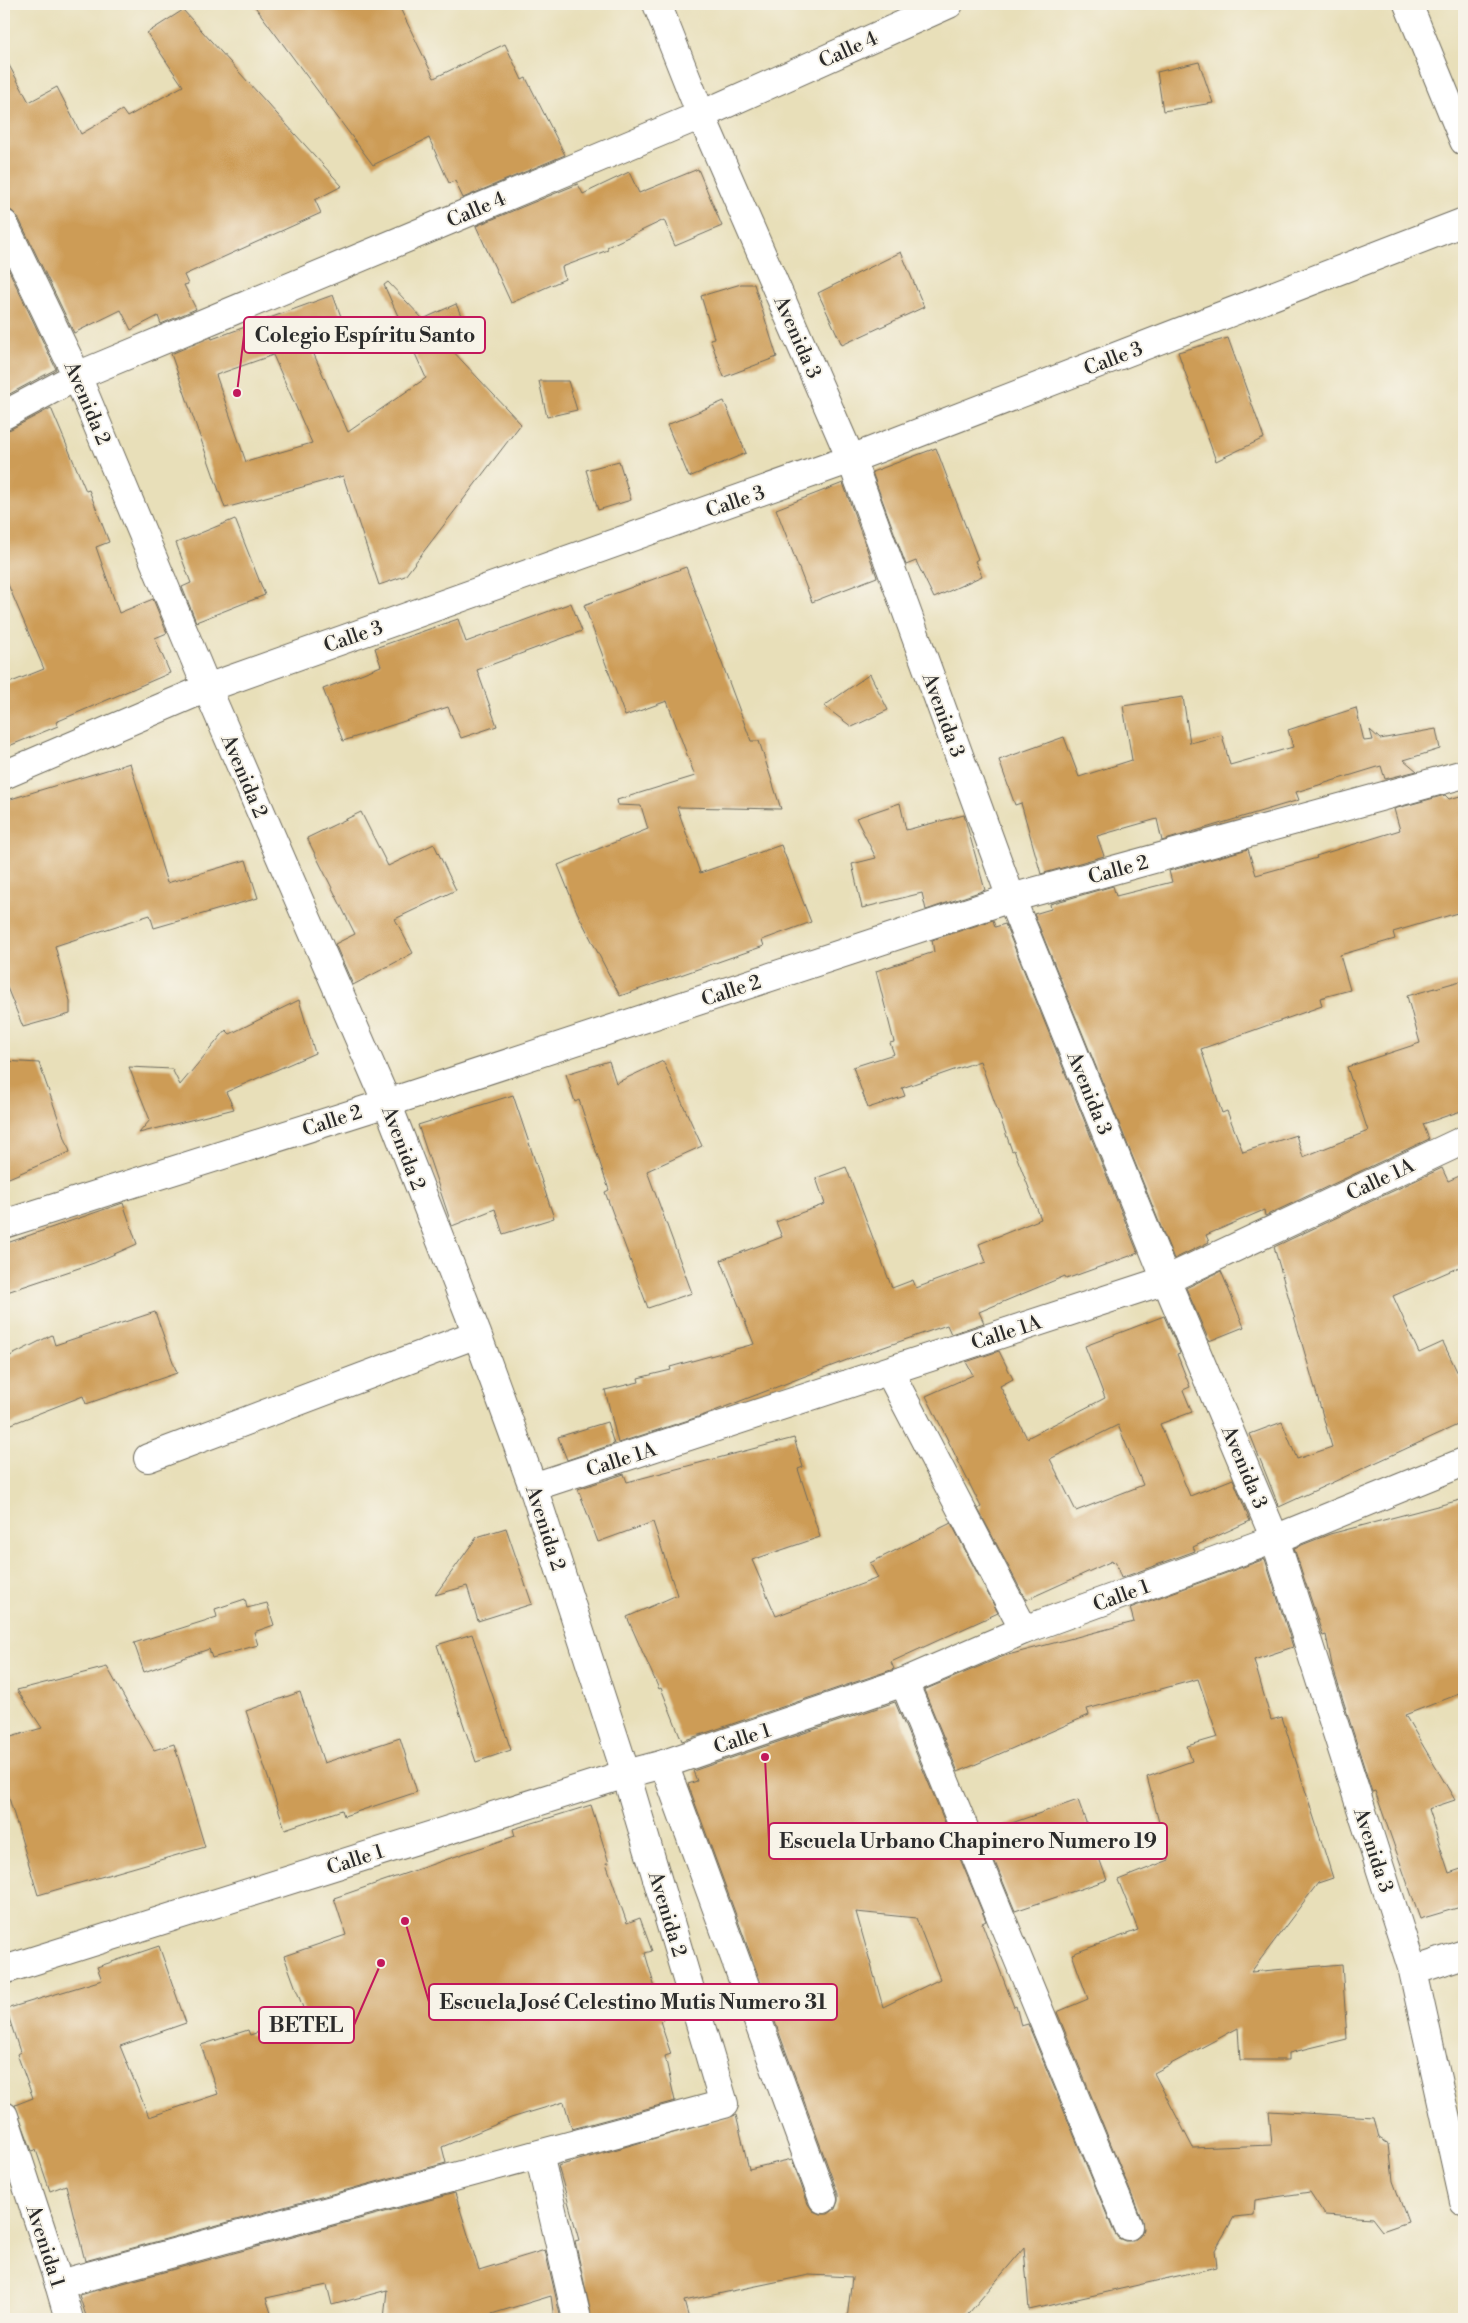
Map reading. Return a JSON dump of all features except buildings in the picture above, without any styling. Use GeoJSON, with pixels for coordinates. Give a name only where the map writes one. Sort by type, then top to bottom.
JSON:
{"type":"FeatureCollection","features":[{"type":"Feature","properties":{"kind":"street","name":"Avenida 3"},"geometry":{"type":"LineString","coordinates":[[658,4],[701,115],[851,459],[1011,898],[1166,1280],[1275,1539],[1413,1971],[1464,2201]]}},
{"type":"Feature","properties":{"kind":"street","name":"Calle 4"},"geometry":{"type":"LineString","coordinates":[[4,415],[77,376],[701,115],[949,4]]}},
{"type":"Feature","properties":{"kind":"street"},"geometry":{"type":"LineString","coordinates":[[1408,4],[1464,142]]}},
{"type":"Feature","properties":{"kind":"street","name":"Calle 3"},"geometry":{"type":"LineString","coordinates":[[4,776],[207,688],[851,459],[1464,222]]}},
{"type":"Feature","properties":{"kind":"street","name":"Avenida 2"},"geometry":{"type":"LineString","coordinates":[[4,224],[77,376],[207,688],[387,1103],[477,1334],[533,1487],[626,1774],[724,2104],[539,2154]]}},
{"type":"Feature","properties":{"kind":"street","name":"Calle 2"},"geometry":{"type":"LineString","coordinates":[[4,1224],[387,1103],[1011,898],[1464,774]]}},
{"type":"Feature","properties":{"kind":"street","name":"Calle 1A"},"geometry":{"type":"LineString","coordinates":[[533,1487],[1166,1280],[1464,1140]]}},
{"type":"Feature","properties":{"kind":"street"},"geometry":{"type":"LineString","coordinates":[[148,1458],[477,1334]]}},
{"type":"Feature","properties":{"kind":"street"},"geometry":{"type":"LineString","coordinates":[[889,1371],[1024,1630]]}},
{"type":"Feature","properties":{"kind":"street","name":"Calle 1"},"geometry":{"type":"LineString","coordinates":[[4,1970],[626,1774],[664,1764],[904,1682],[1024,1630],[1275,1539],[1464,1462]]}},
{"type":"Feature","properties":{"kind":"street"},"geometry":{"type":"LineString","coordinates":[[904,1682],[1128,2226]]}},
{"type":"Feature","properties":{"kind":"street"},"geometry":{"type":"LineString","coordinates":[[664,1764],[823,2199]]}},
{"type":"Feature","properties":{"kind":"street"},"geometry":{"type":"LineString","coordinates":[[1413,1971],[1464,1954]]}},
{"type":"Feature","properties":{"kind":"street","name":"Avenida 1"},"geometry":{"type":"LineString","coordinates":[[4,2116],[69,2319]]}},
{"type":"Feature","properties":{"kind":"street"},"geometry":{"type":"LineString","coordinates":[[59,2284],[539,2154],[577,2319]]}},
{"type":"Feature","properties":{"kind":"place","name":"Colegio Espíritu Santo"},"geometry":{"type":"Point","coordinates":[237,393]}},
{"type":"Feature","properties":{"kind":"place","name":"Escuela Urbano Chapinero Numero 19"},"geometry":{"type":"Point","coordinates":[765,1757]}},
{"type":"Feature","properties":{"kind":"place","name":"Escuela José Celestino Mutis Numero 31"},"geometry":{"type":"Point","coordinates":[405,1921]}},
{"type":"Feature","properties":{"kind":"place","name":"BETEL"},"geometry":{"type":"Point","coordinates":[381,1963]}}]}
